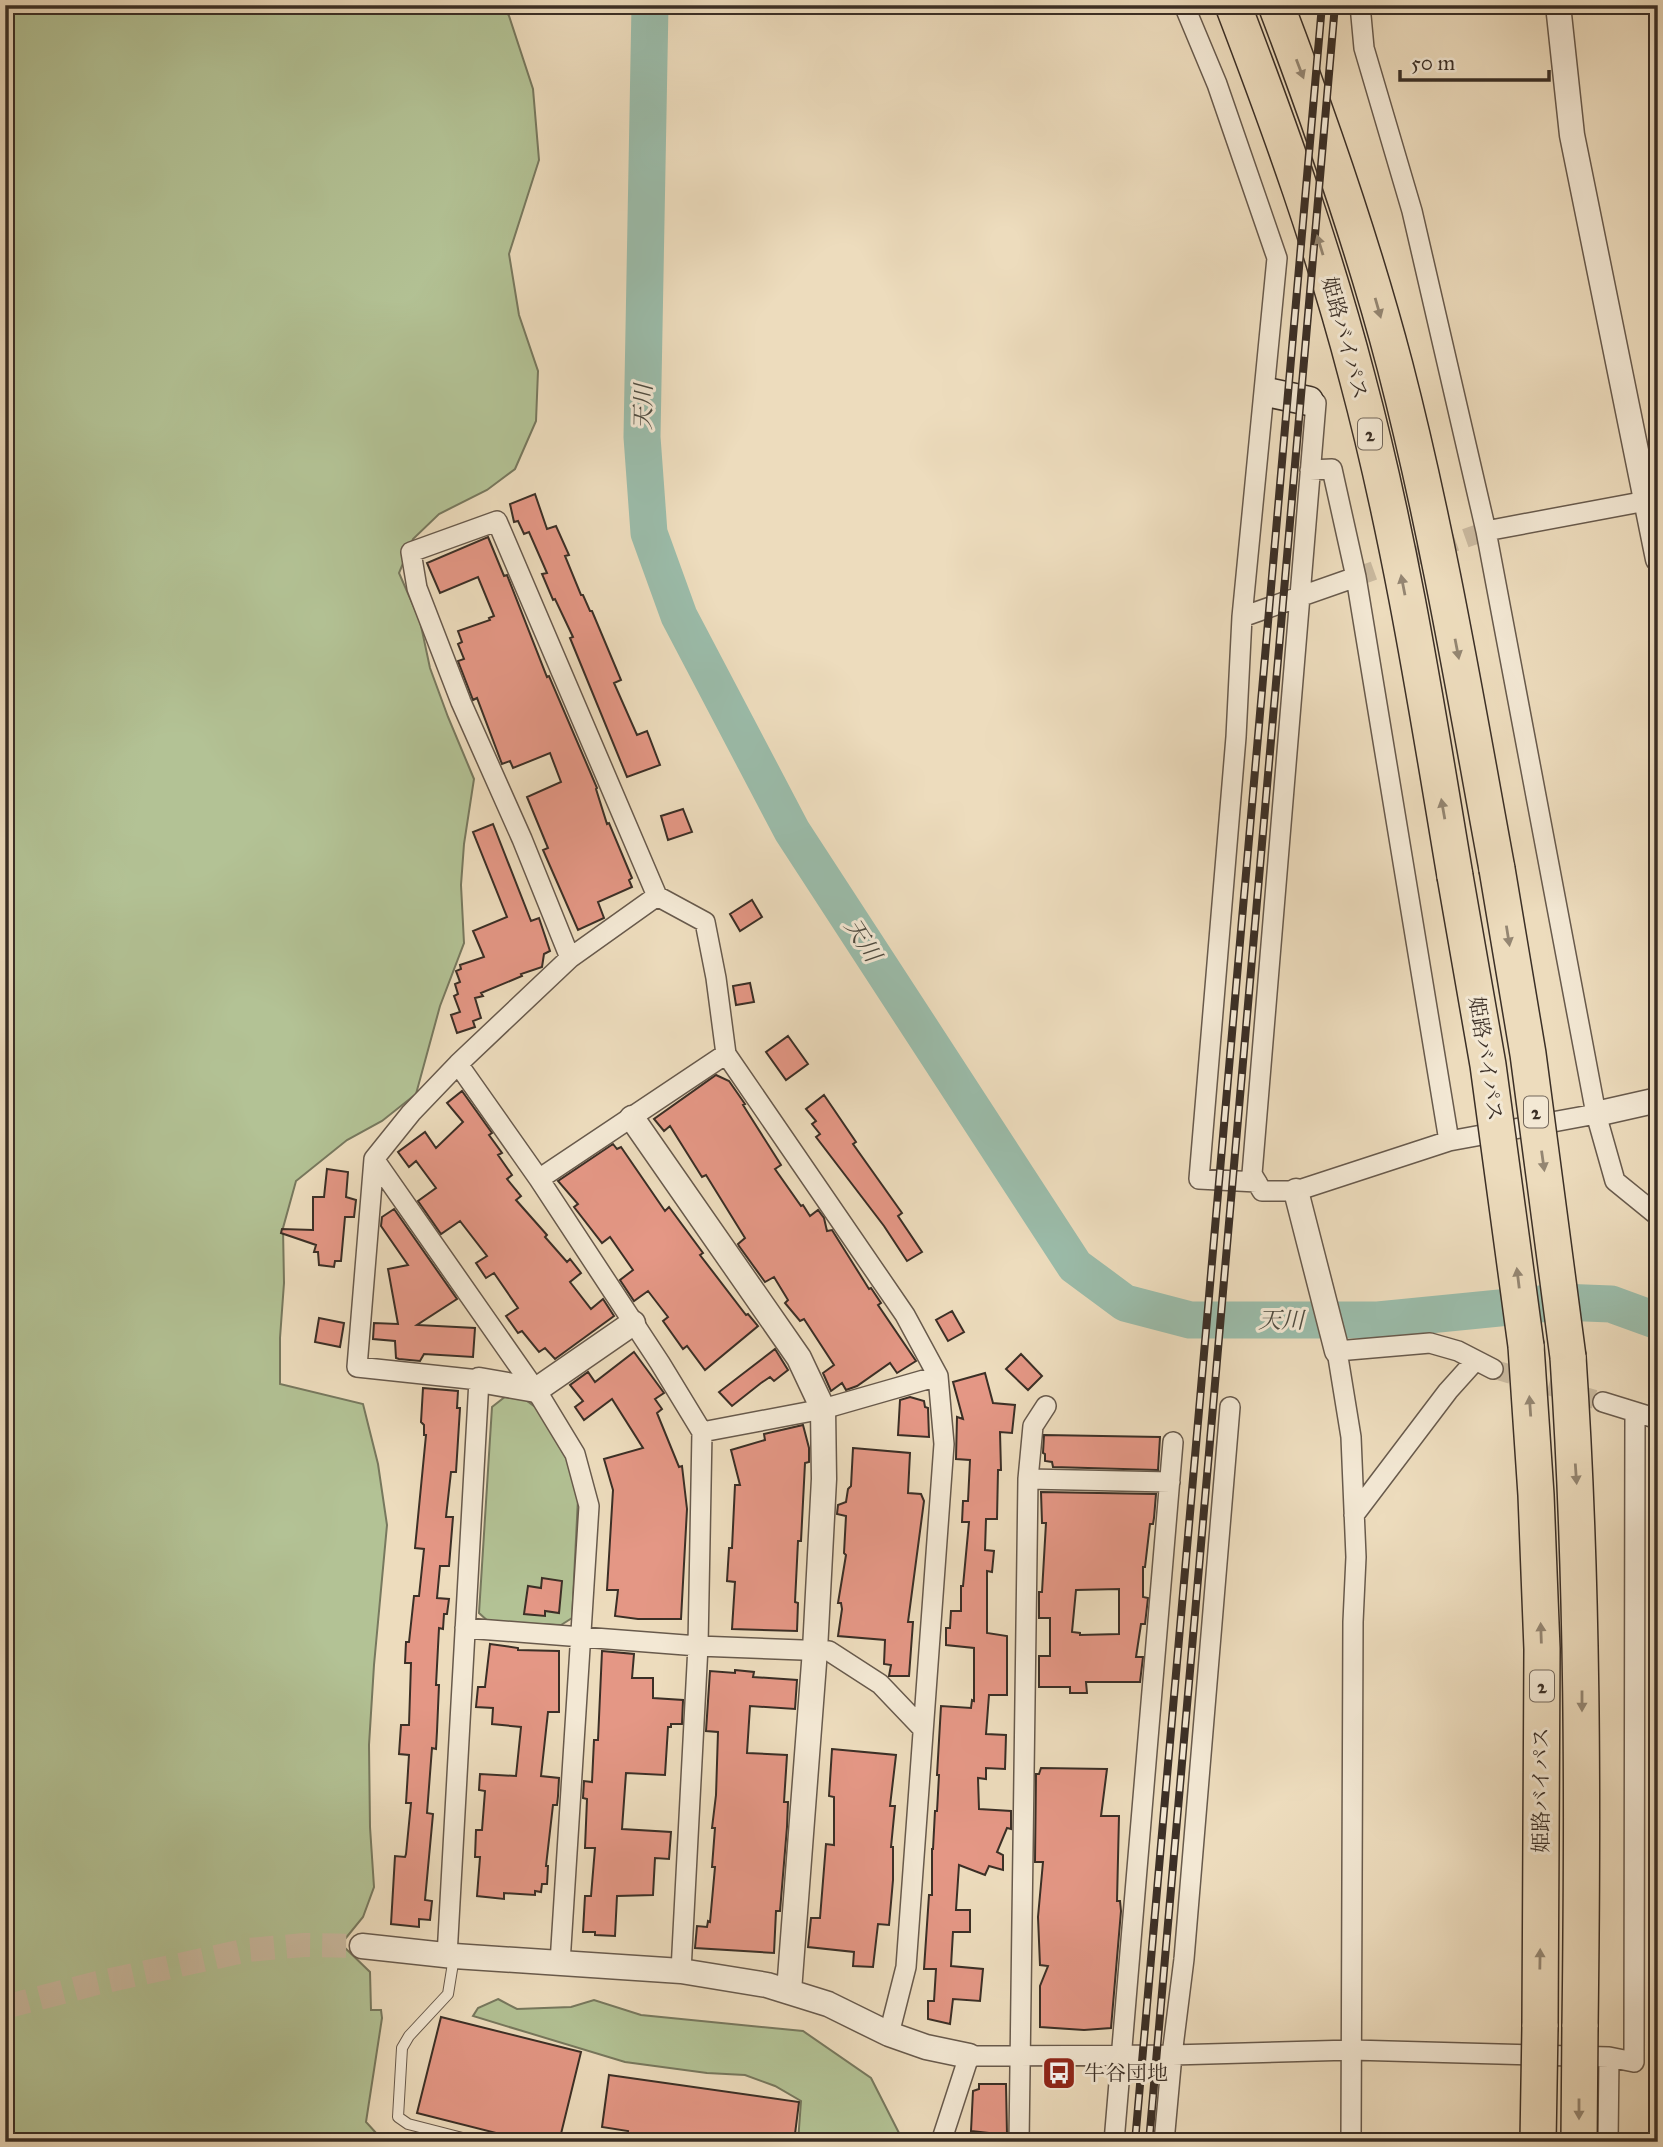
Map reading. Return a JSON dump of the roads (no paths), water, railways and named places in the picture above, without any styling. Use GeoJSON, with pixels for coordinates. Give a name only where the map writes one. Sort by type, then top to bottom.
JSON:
{"type":"FeatureCollection","features":[{"type":"Feature","properties":{"kind":"highway","name":"姫路バイパス"},"geometry":{"type":"LineString","coordinates":[[1233,5],[1318,239],[1358,379],[1415,646],[1488,1065],[1526,1346],[1536,1494],[1542,1649],[1538,2142]]}},
{"type":"Feature","properties":{"kind":"highway","name":"姫路バイパス"},"geometry":{"type":"LineString","coordinates":[[1276,5],[1350,212],[1395,366],[1454,637],[1530,1067],[1567,1357],[1577,1490],[1583,1802],[1579,2142]]}},
{"type":"Feature","properties":{"kind":"main road"},"geometry":{"type":"LineString","coordinates":[[1271,393],[1309,401]]}},
{"type":"Feature","properties":{"kind":"street"},"geometry":{"type":"LineString","coordinates":[[1184,5],[1217,84],[1277,258],[1241,617],[1236,737],[1199,1179],[1257,1182]]}},
{"type":"Feature","properties":{"kind":"street"},"geometry":{"type":"LineString","coordinates":[[1360,5],[1364,48],[1412,211],[1486,531],[1597,1114],[1615,1181],[1658,1216]]}},
{"type":"Feature","properties":{"kind":"street"},"geometry":{"type":"LineString","coordinates":[[1558,5],[1572,135],[1652,500],[1658,559]]}},
{"type":"Feature","properties":{"kind":"street"},"geometry":{"type":"LineString","coordinates":[[1309,401],[1316,403],[1252,1174],[1262,1191],[1298,1199],[1449,1141],[1658,1100]]}},
{"type":"Feature","properties":{"kind":"street"},"geometry":{"type":"LineString","coordinates":[[1310,470],[1332,469],[1356,577],[1449,1141]]}},
{"type":"Feature","properties":{"kind":"street"},"geometry":{"type":"LineString","coordinates":[[1486,531],[1652,500]]}},
{"type":"Feature","properties":{"kind":"street"},"geometry":{"type":"LineString","coordinates":[[570,958],[522,839],[461,702],[417,589],[411,552],[497,521],[657,896],[705,922],[726,1054],[905,1315],[938,1376],[944,1444],[906,1966],[889,2034]]}},
{"type":"Feature","properties":{"kind":"street"},"geometry":{"type":"LineString","coordinates":[[1241,617],[1356,577]]}},
{"type":"Feature","properties":{"kind":"street"},"geometry":{"type":"LineString","coordinates":[[634,1324],[536,1391],[479,1380],[357,1367],[374,1159],[411,1113],[458,1064],[570,958],[657,896]]}},
{"type":"Feature","properties":{"kind":"street"},"geometry":{"type":"LineString","coordinates":[[539,1180],[726,1054]]}},
{"type":"Feature","properties":{"kind":"street"},"geometry":{"type":"LineString","coordinates":[[458,1064],[539,1180],[702,1432],[698,1646],[681,1971]]}},
{"type":"Feature","properties":{"kind":"street"},"geometry":{"type":"LineString","coordinates":[[632,1118],[799,1358],[823,1409],[824,1479],[815,1650],[789,1991]]}},
{"type":"Feature","properties":{"kind":"street"},"geometry":{"type":"LineString","coordinates":[[374,1159],[536,1391],[575,1454],[589,1506],[559,1963]]}},
{"type":"Feature","properties":{"kind":"street"},"geometry":{"type":"LineString","coordinates":[[1298,1199],[1336,1347],[1352,1437],[1354,1515],[1351,2142]]}},
{"type":"Feature","properties":{"kind":"street"},"geometry":{"type":"LineString","coordinates":[[1336,1347],[1430,1343],[1458,1352],[1484,1365],[1448,1391],[1354,1515]]}},
{"type":"Feature","properties":{"kind":"street"},"geometry":{"type":"LineString","coordinates":[[702,1432],[823,1409],[938,1376]]}},
{"type":"Feature","properties":{"kind":"street"},"geometry":{"type":"LineString","coordinates":[[450,1956],[479,1380]]}},
{"type":"Feature","properties":{"kind":"street"},"geometry":{"type":"LineString","coordinates":[[1603,1402],[1658,1419]]}},
{"type":"Feature","properties":{"kind":"street"},"geometry":{"type":"LineString","coordinates":[[1019,2142],[1028,1479],[1033,1426],[1046,1406]]}},
{"type":"Feature","properties":{"kind":"street"},"geometry":{"type":"LineString","coordinates":[[1164,2142],[1184,1959],[1230,1407]]}},
{"type":"Feature","properties":{"kind":"street"},"geometry":{"type":"LineString","coordinates":[[362,1947],[450,1956],[681,1971],[767,1985],[828,2004],[889,2034],[926,2047],[969,2056],[1172,2055],[1352,2050],[1609,2057],[1634,2062],[1635,1412]]}},
{"type":"Feature","properties":{"kind":"street"},"geometry":{"type":"LineString","coordinates":[[1114,2142],[1173,1442]]}},
{"type":"Feature","properties":{"kind":"street"},"geometry":{"type":"LineString","coordinates":[[1028,1479],[1170,1482]]}},
{"type":"Feature","properties":{"kind":"street"},"geometry":{"type":"LineString","coordinates":[[465,1628],[698,1646],[829,1651],[880,1684],[922,1728]]}},
{"type":"Feature","properties":{"kind":"street"},"geometry":{"type":"LineString","coordinates":[[941,2142],[969,2056]]}},
{"type":"Feature","properties":{"kind":"street"},"geometry":{"type":"LineString","coordinates":[[1608,2142],[1609,2057]]}},
{"type":"Feature","properties":{"kind":"lane"},"geometry":{"type":"LineString","coordinates":[[450,1956],[448,1994],[409,2036],[402,2048],[398,2117],[408,2124],[478,2142]]}},
{"type":"Feature","properties":{"kind":"waterway","name":"天川"},"geometry":{"type":"LineString","coordinates":[[650,5],[642,437],[649,533],[679,616],[792,831],[1075,1266],[1125,1303],[1190,1320],[1378,1320],[1560,1302],[1611,1304],[1658,1321]]}},
{"type":"Feature","properties":{"kind":"tunnel"},"geometry":{"type":"LineString","coordinates":[[1356,577],[1486,531]]}},
{"type":"Feature","properties":{"kind":"tunnel"},"geometry":{"type":"LineString","coordinates":[[1493,1369],[1603,1402]]}},
{"type":"Feature","properties":{"kind":"tunnel"},"geometry":{"type":"LineString","coordinates":[[5,2007],[97,1983],[248,1950],[304,1945],[362,1946]]}},
{"type":"Feature","properties":{"kind":"railway"},"geometry":{"type":"LineString","coordinates":[[1135,2142],[1322,5]]}},
{"type":"Feature","properties":{"kind":"railway"},"geometry":{"type":"LineString","coordinates":[[1149,2142],[1335,5]]}},
{"type":"Feature","properties":{"kind":"place","name":"牛谷団地"},"geometry":{"type":"Point","coordinates":[1059,2073]}}]}
